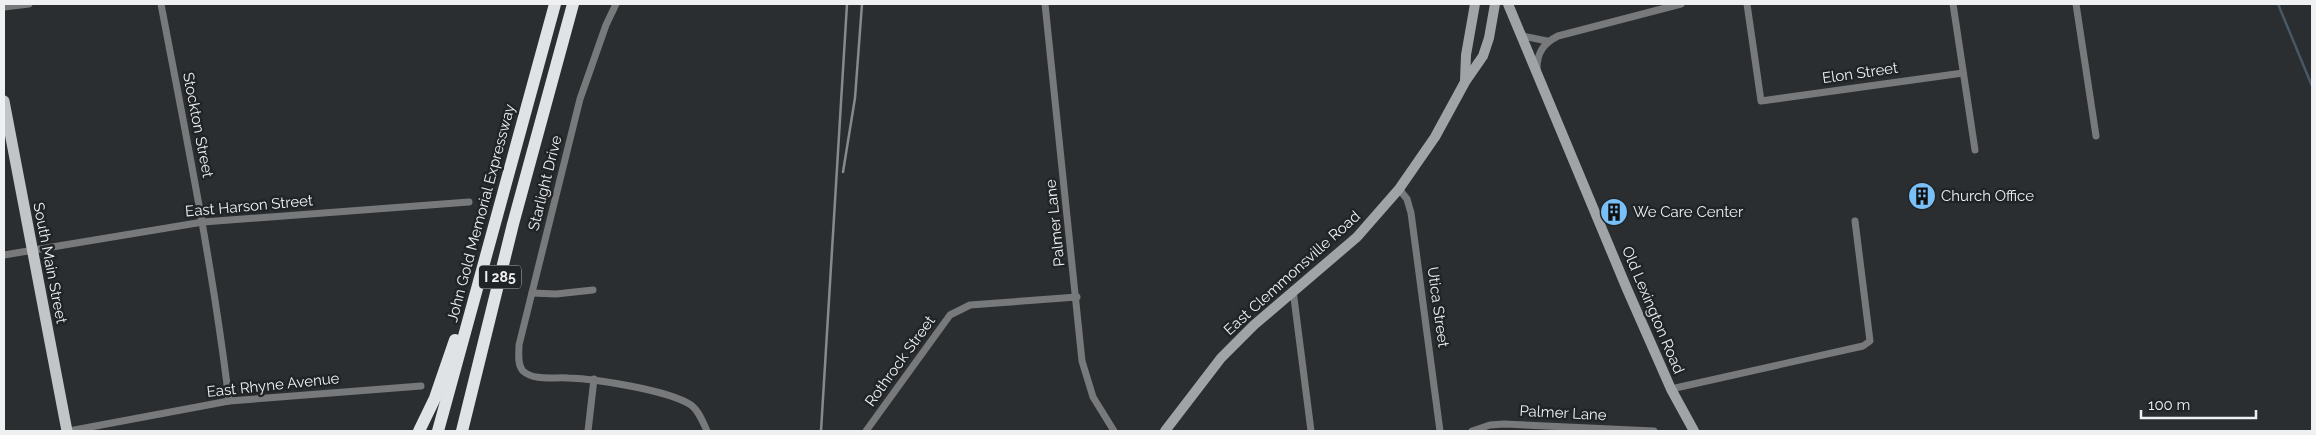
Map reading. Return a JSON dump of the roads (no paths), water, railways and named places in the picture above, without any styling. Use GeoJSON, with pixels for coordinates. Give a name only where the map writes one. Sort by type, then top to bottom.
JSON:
{"type":"FeatureCollection","features":[{"type":"Feature","properties":{"kind":"highway","name":"John Gold Memorial Expressway"},"geometry":{"type":"LineString","coordinates":[[438,431],[555,4]]}},
{"type":"Feature","properties":{"kind":"highway","name":"I 285"},"geometry":{"type":"LineString","coordinates":[[462,431],[513,224],[573,4]]}},
{"type":"Feature","properties":{"kind":"highway"},"geometry":{"type":"LineString","coordinates":[[470,431],[484,345],[513,224]]}},
{"type":"Feature","properties":{"kind":"highway"},"geometry":{"type":"LineString","coordinates":[[419,431],[435,398],[488,248]]}},
{"type":"Feature","properties":{"kind":"main road","name":"East Clemmonsville Road"},"geometry":{"type":"LineString","coordinates":[[1465,82],[1466,55],[1475,4]]}},
{"type":"Feature","properties":{"kind":"main road","name":"East Clemmonsville Road"},"geometry":{"type":"LineString","coordinates":[[1165,431],[1221,358],[1293,290],[1357,236],[1399,189],[1435,137],[1465,82],[1483,56],[1496,4]]}},
{"type":"Feature","properties":{"kind":"main road","name":"Old Lexington Road"},"geometry":{"type":"LineString","coordinates":[[1508,4],[1671,389],[1694,431]]}},
{"type":"Feature","properties":{"kind":"main road","name":"South Main Street"},"geometry":{"type":"LineString","coordinates":[[4,101],[68,431]]}},
{"type":"Feature","properties":{"kind":"street"},"geometry":{"type":"LineString","coordinates":[[4,7],[29,4]]}},
{"type":"Feature","properties":{"kind":"street","name":"Stockton Street"},"geometry":{"type":"LineString","coordinates":[[161,4],[203,222],[220,323],[229,400]]}},
{"type":"Feature","properties":{"kind":"street","name":"Starlight Drive"},"geometry":{"type":"LineString","coordinates":[[594,379],[539,378],[524,372],[520,365],[519,345],[580,99],[616,4]]}},
{"type":"Feature","properties":{"kind":"street","name":"Palmer Lane"},"geometry":{"type":"LineString","coordinates":[[1045,4],[1077,297],[1082,361],[1093,397],[1114,431]]}},
{"type":"Feature","properties":{"kind":"street"},"geometry":{"type":"LineString","coordinates":[[1523,36],[1547,41],[1558,36],[1681,4]]}},
{"type":"Feature","properties":{"kind":"street","name":"Elon Street"},"geometry":{"type":"LineString","coordinates":[[1746,4],[1761,101],[1963,73]]}},
{"type":"Feature","properties":{"kind":"street"},"geometry":{"type":"LineString","coordinates":[[1953,4],[1975,150]]}},
{"type":"Feature","properties":{"kind":"street"},"geometry":{"type":"LineString","coordinates":[[2076,4],[2096,136]]}},
{"type":"Feature","properties":{"kind":"street"},"geometry":{"type":"LineString","coordinates":[[1537,70],[1537,59],[1547,41]]}},
{"type":"Feature","properties":{"kind":"street","name":"Utica Street"},"geometry":{"type":"LineString","coordinates":[[1399,189],[1407,199],[1411,212],[1440,431]]}},
{"type":"Feature","properties":{"kind":"street","name":"East Harson Street"},"geometry":{"type":"LineString","coordinates":[[4,255],[203,222],[469,202]]}},
{"type":"Feature","properties":{"kind":"street"},"geometry":{"type":"LineString","coordinates":[[1671,389],[1863,346],[1870,341],[1854,220]]}},
{"type":"Feature","properties":{"kind":"street"},"geometry":{"type":"LineString","coordinates":[[532,293],[556,294],[593,290]]}},
{"type":"Feature","properties":{"kind":"street"},"geometry":{"type":"LineString","coordinates":[[1293,290],[1311,431]]}},
{"type":"Feature","properties":{"kind":"street","name":"Rothrock Street"},"geometry":{"type":"LineString","coordinates":[[866,431],[950,315],[970,305],[1077,297]]}},
{"type":"Feature","properties":{"kind":"street"},"geometry":{"type":"LineString","coordinates":[[588,431],[594,379],[675,397],[693,406],[707,431]]}},
{"type":"Feature","properties":{"kind":"street","name":"East Rhyne Avenue"},"geometry":{"type":"LineString","coordinates":[[68,431],[229,400],[421,386]]}},
{"type":"Feature","properties":{"kind":"street","name":"Palmer Lane"},"geometry":{"type":"LineString","coordinates":[[1472,431],[1490,425],[1504,424],[1654,431]]}},
{"type":"Feature","properties":{"kind":"waterway"},"geometry":{"type":"LineString","coordinates":[[2278,4],[2312,86]]}},
{"type":"Feature","properties":{"kind":"railway"},"geometry":{"type":"LineString","coordinates":[[821,431],[847,4]]}},
{"type":"Feature","properties":{"kind":"railway"},"geometry":{"type":"LineString","coordinates":[[843,172],[855,98],[862,4]]}},
{"type":"Feature","properties":{"kind":"place","name":"Church Office"},"geometry":{"type":"Point","coordinates":[1922,196]}},
{"type":"Feature","properties":{"kind":"place","name":"We Care Center"},"geometry":{"type":"Point","coordinates":[1614,212]}}]}
